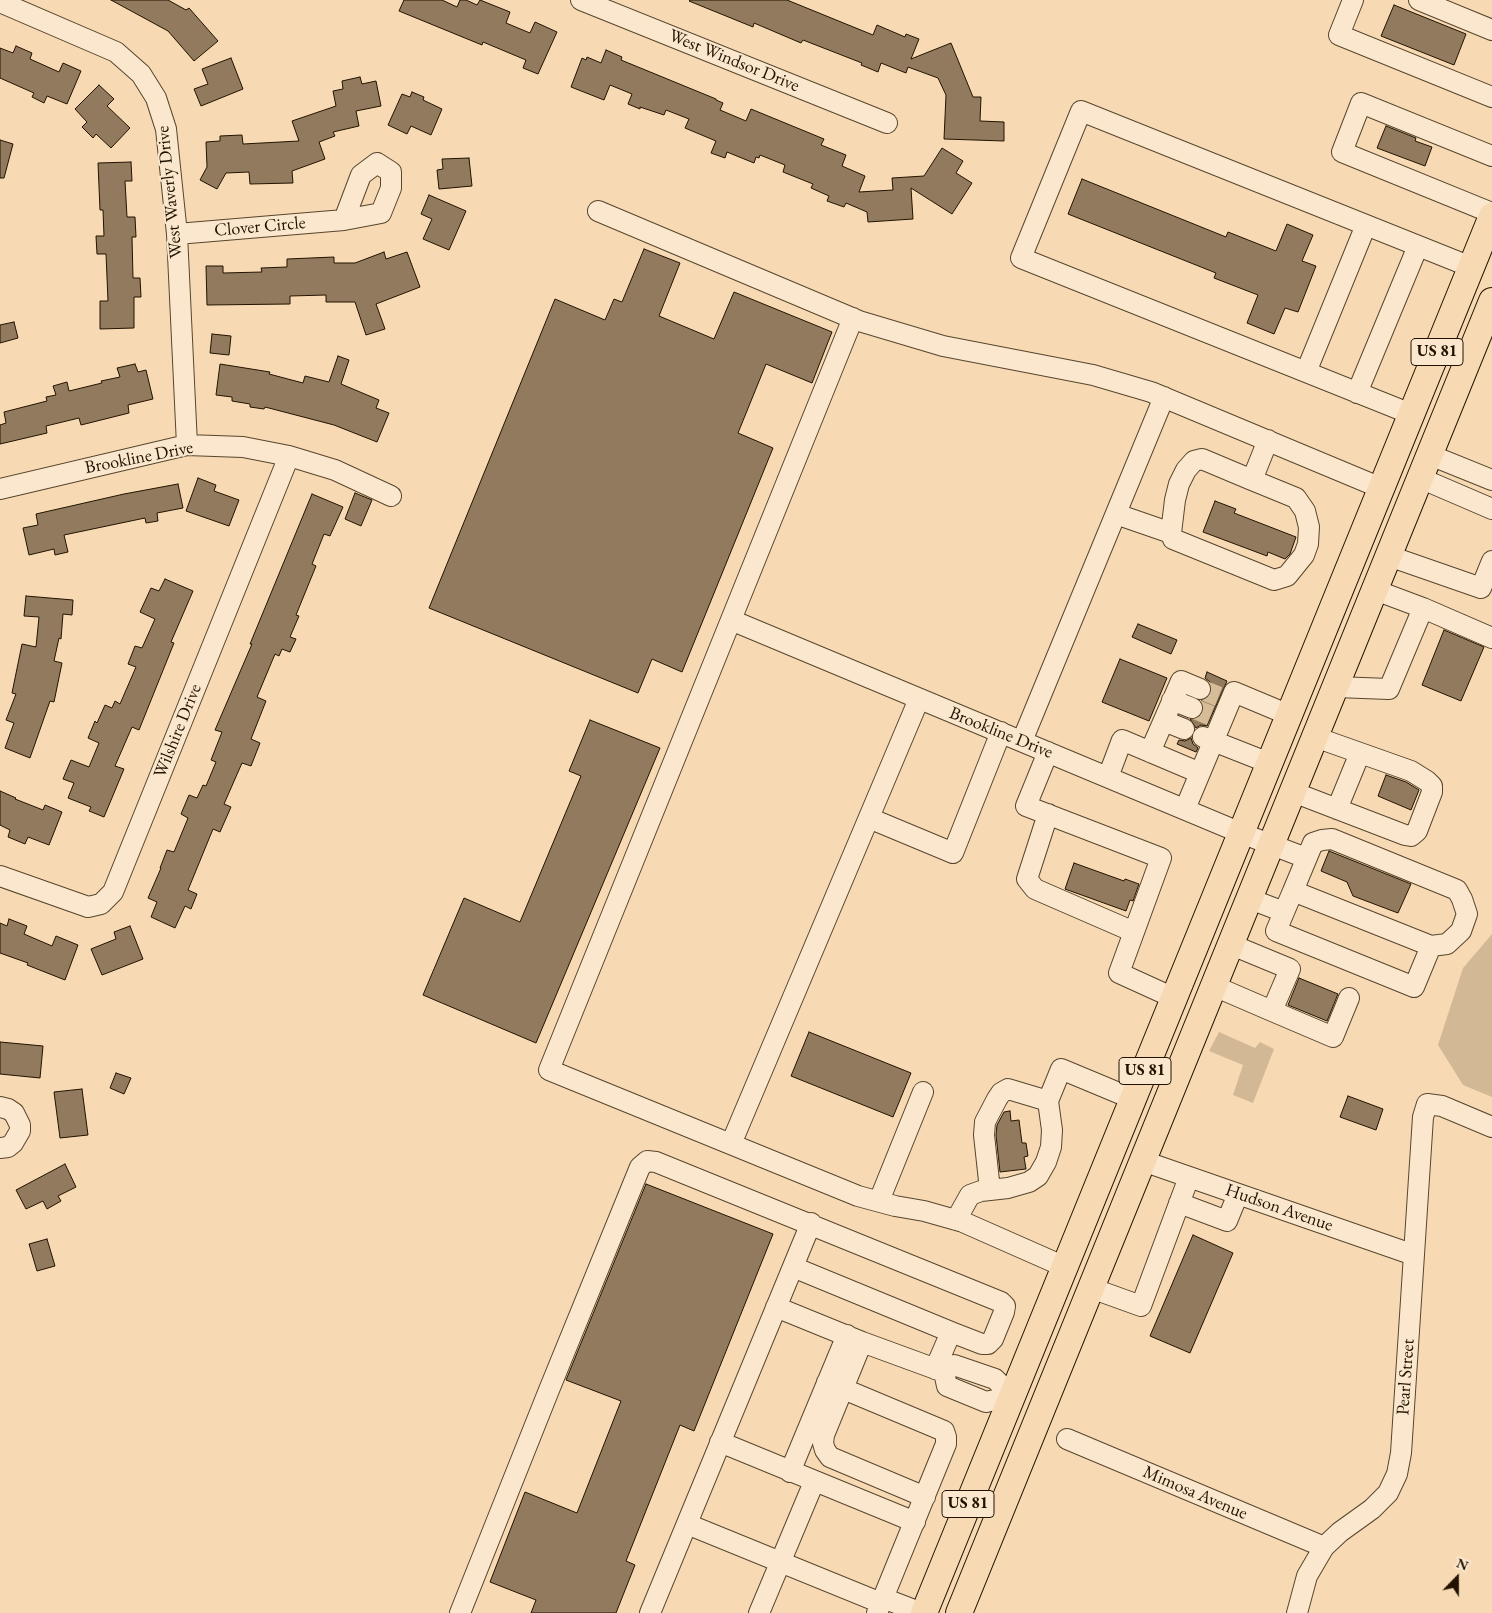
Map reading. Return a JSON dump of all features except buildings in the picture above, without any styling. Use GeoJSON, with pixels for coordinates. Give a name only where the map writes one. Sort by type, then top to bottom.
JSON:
{"type":"FeatureCollection","features":[{"type":"Feature","properties":{"kind":"main road","name":"US 81"},"geometry":{"type":"LineString","coordinates":[[923,1613],[1134,1099],[1492,214]]}},
{"type":"Feature","properties":{"kind":"main road","name":"US 81"},"geometry":{"type":"LineString","coordinates":[[959,1613],[1489,312]]}},
{"type":"Feature","properties":{"kind":"main road"},"geometry":{"type":"LineString","coordinates":[[1381,488],[1386,505],[1383,533],[1388,556]]}},
{"type":"Feature","properties":{"kind":"main road"},"geometry":{"type":"LineString","coordinates":[[1012,1396],[1043,1408]]}},
{"type":"Feature","properties":{"kind":"street","name":"West Windsor Drive"},"geometry":{"type":"LineString","coordinates":[[581,0],[887,123]]}},
{"type":"Feature","properties":{"kind":"street"},"geometry":{"type":"LineString","coordinates":[[1354,0],[1339,35],[1492,97]]}},
{"type":"Feature","properties":{"kind":"street"},"geometry":{"type":"LineString","coordinates":[[1419,0],[1492,30]]}},
{"type":"Feature","properties":{"kind":"street","name":"West Waverly Drive"},"geometry":{"type":"LineString","coordinates":[[0,2],[116,52],[141,74],[156,98],[166,129],[176,234],[187,445]]}},
{"type":"Feature","properties":{"kind":"street"},"geometry":{"type":"LineString","coordinates":[[1492,156],[1361,103],[1342,152],[1492,214]]}},
{"type":"Feature","properties":{"kind":"street"},"geometry":{"type":"LineString","coordinates":[[1411,414],[1021,258],[1081,111],[1471,267]]}},
{"type":"Feature","properties":{"kind":"street"},"geometry":{"type":"LineString","coordinates":[[598,212],[853,318],[942,346],[1093,375],[1151,392],[1381,488]]}},
{"type":"Feature","properties":{"kind":"street","name":"Clover Circle"},"geometry":{"type":"LineString","coordinates":[[176,234],[344,220]]}},
{"type":"Feature","properties":{"kind":"street"},"geometry":{"type":"LineString","coordinates":[[1306,372],[1366,225]]}},
{"type":"Feature","properties":{"kind":"street"},"geometry":{"type":"LineString","coordinates":[[1357,393],[1418,246]]}},
{"type":"Feature","properties":{"kind":"street"},"geometry":{"type":"LineString","coordinates":[[853,318],[549,1070],[858,1196],[956,1220],[1065,1267]]}},
{"type":"Feature","properties":{"kind":"street"},"geometry":{"type":"LineString","coordinates":[[1022,741],[1164,397]]}},
{"type":"Feature","properties":{"kind":"street"},"geometry":{"type":"LineString","coordinates":[[1252,480],[1268,440]]}},
{"type":"Feature","properties":{"kind":"street","name":"Brookline Drive"},"geometry":{"type":"LineString","coordinates":[[0,488],[187,445],[243,447],[289,456],[335,470],[391,496]]}},
{"type":"Feature","properties":{"kind":"street","name":"Wilshire Drive"},"geometry":{"type":"LineString","coordinates":[[0,876],[88,907],[101,904],[113,892],[289,456]]}},
{"type":"Feature","properties":{"kind":"street"},"geometry":{"type":"LineString","coordinates":[[1202,459],[1252,480],[1296,498],[1306,511],[1309,527],[1308,544],[1304,555],[1287,576],[1274,580],[1173,539],[1171,533],[1178,484],[1194,461],[1202,459]]}},
{"type":"Feature","properties":{"kind":"street"},"geometry":{"type":"LineString","coordinates":[[1425,466],[1492,480]]}},
{"type":"Feature","properties":{"kind":"street"},"geometry":{"type":"LineString","coordinates":[[1425,466],[1492,509]]}},
{"type":"Feature","properties":{"kind":"street"},"geometry":{"type":"LineString","coordinates":[[1116,514],[1171,533]]}},
{"type":"Feature","properties":{"kind":"street"},"geometry":{"type":"LineString","coordinates":[[1388,556],[1481,588],[1492,561]]}},
{"type":"Feature","properties":{"kind":"street"},"geometry":{"type":"LineString","coordinates":[[1375,590],[1423,608],[1492,638]]}},
{"type":"Feature","properties":{"kind":"street"},"geometry":{"type":"LineString","coordinates":[[1336,687],[1389,689],[1423,608]]}},
{"type":"Feature","properties":{"kind":"street","name":"Brookline Drive"},"geometry":{"type":"LineString","coordinates":[[731,620],[1241,833],[1306,858]]}},
{"type":"Feature","properties":{"kind":"street"},"geometry":{"type":"LineString","coordinates":[[1150,752],[1181,681],[1200,689]]}},
{"type":"Feature","properties":{"kind":"street"},"geometry":{"type":"LineString","coordinates":[[1185,809],[1200,773],[1208,739],[1225,699],[1234,692],[1289,715]]}},
{"type":"Feature","properties":{"kind":"street"},"geometry":{"type":"LineString","coordinates":[[731,1144],[919,699]]}},
{"type":"Feature","properties":{"kind":"street"},"geometry":{"type":"LineString","coordinates":[[1172,700],[1192,708]]}},
{"type":"Feature","properties":{"kind":"street"},"geometry":{"type":"LineString","coordinates":[[1164,720],[1184,729]]}},
{"type":"Feature","properties":{"kind":"street"},"geometry":{"type":"LineString","coordinates":[[869,818],[953,853],[1001,732]]}},
{"type":"Feature","properties":{"kind":"street"},"geometry":{"type":"LineString","coordinates":[[1293,792],[1404,835],[1411,836],[1417,831],[1432,792],[1432,786],[1427,781],[1411,771],[1316,737]]}},
{"type":"Feature","properties":{"kind":"street"},"geometry":{"type":"LineString","coordinates":[[1208,739],[1269,763]]}},
{"type":"Feature","properties":{"kind":"street"},"geometry":{"type":"LineString","coordinates":[[1108,777],[1122,740],[1200,773]]}},
{"type":"Feature","properties":{"kind":"street"},"geometry":{"type":"LineString","coordinates":[[1048,752],[1026,806],[1161,858],[1119,973],[1174,998]]}},
{"type":"Feature","properties":{"kind":"street"},"geometry":{"type":"LineString","coordinates":[[1337,809],[1360,753]]}},
{"type":"Feature","properties":{"kind":"street"},"geometry":{"type":"LineString","coordinates":[[1048,814],[1027,879],[1035,890],[1134,932]]}},
{"type":"Feature","properties":{"kind":"street"},"geometry":{"type":"LineString","coordinates":[[1293,891],[1431,946],[1447,944],[1461,931],[1467,914],[1457,890],[1332,839],[1313,843],[1276,931],[1414,987],[1431,946]]}},
{"type":"Feature","properties":{"kind":"street"},"geometry":{"type":"LineString","coordinates":[[1250,899],[1284,912]]}},
{"type":"Feature","properties":{"kind":"street"},"geometry":{"type":"LineString","coordinates":[[1232,944],[1290,969],[1272,1010]]}},
{"type":"Feature","properties":{"kind":"street"},"geometry":{"type":"LineString","coordinates":[[1214,986],[1333,1037],[1349,998]]}},
{"type":"Feature","properties":{"kind":"street"},"geometry":{"type":"LineString","coordinates":[[956,1220],[970,1195],[1008,1188],[1029,1182],[1038,1176],[1046,1162],[1051,1147],[1052,1130],[1048,1101],[1061,1069],[1134,1099]]}},
{"type":"Feature","properties":{"kind":"street"},"geometry":{"type":"LineString","coordinates":[[990,1190],[984,1135],[985,1122],[997,1098],[1001,1092],[1008,1089],[1048,1101]]}},
{"type":"Feature","properties":{"kind":"street"},"geometry":{"type":"LineString","coordinates":[[879,1201],[923,1092]]}},
{"type":"Feature","properties":{"kind":"street","name":"Pearl Street"},"geometry":{"type":"LineString","coordinates":[[1297,1613],[1307,1576],[1324,1547],[1340,1532],[1372,1509],[1388,1493],[1397,1474],[1401,1453],[1424,1117],[1427,1104],[1442,1106],[1492,1127]]}},
{"type":"Feature","properties":{"kind":"street"},"geometry":{"type":"LineString","coordinates":[[0,1107],[14,1113],[20,1125],[20,1132],[14,1143],[0,1148]]}},
{"type":"Feature","properties":{"kind":"street"},"geometry":{"type":"LineString","coordinates":[[460,1613],[640,1167],[647,1161],[656,1162],[811,1223],[1000,1302],[1004,1306],[1004,1312],[993,1339],[988,1344],[982,1344],[793,1266]]}},
{"type":"Feature","properties":{"kind":"street","name":"Hudson Avenue"},"geometry":{"type":"LineString","coordinates":[[1143,1161],[1414,1255]]}},
{"type":"Feature","properties":{"kind":"street"},"geometry":{"type":"LineString","coordinates":[[1091,1288],[1141,1306],[1189,1177]]}},
{"type":"Feature","properties":{"kind":"street"},"geometry":{"type":"LineString","coordinates":[[1179,1203],[1228,1221],[1238,1194]]}},
{"type":"Feature","properties":{"kind":"street"},"geometry":{"type":"LineString","coordinates":[[650,1613],[811,1223]]}},
{"type":"Feature","properties":{"kind":"street"},"geometry":{"type":"LineString","coordinates":[[776,1307],[939,1371],[954,1365],[995,1379],[1012,1396]]}},
{"type":"Feature","properties":{"kind":"street"},"geometry":{"type":"LineString","coordinates":[[939,1371],[951,1332]]}},
{"type":"Feature","properties":{"kind":"street"},"geometry":{"type":"LineString","coordinates":[[790,1472],[835,1385],[854,1339]]}},
{"type":"Feature","properties":{"kind":"street"},"geometry":{"type":"LineString","coordinates":[[835,1385],[944,1431],[946,1444],[881,1605]]}},
{"type":"Feature","properties":{"kind":"street"},"geometry":{"type":"LineString","coordinates":[[835,1385],[823,1443],[830,1457],[925,1496]]}},
{"type":"Feature","properties":{"kind":"street","name":"Mimosa Avenue"},"geometry":{"type":"LineString","coordinates":[[1067,1440],[1324,1547]]}},
{"type":"Feature","properties":{"kind":"street"},"geometry":{"type":"LineString","coordinates":[[720,1442],[915,1522]]}},
{"type":"Feature","properties":{"kind":"street"},"geometry":{"type":"LineString","coordinates":[[759,1613],[814,1482]]}},
{"type":"Feature","properties":{"kind":"street"},"geometry":{"type":"LineString","coordinates":[[687,1524],[881,1605],[923,1613]]}},
{"type":"Feature","properties":{"kind":"shaded area"},"geometry":{"type":"Polygon","coordinates":[[[1492,934],[1492,1097],[1463,1085],[1438,1045],[1463,968],[1492,934]]]}},
{"type":"Feature","properties":{"kind":"shaded area"},"geometry":{"type":"Polygon","coordinates":[[[1219,1032],[1255,1048],[1260,1042],[1274,1049],[1253,1103],[1233,1095],[1243,1065],[1209,1051],[1219,1032]]]}},
{"type":"Feature","properties":{"kind":"tunnel"},"geometry":{"type":"LineString","coordinates":[[1200,689],[1220,697]]}},
{"type":"Feature","properties":{"kind":"tunnel"},"geometry":{"type":"LineString","coordinates":[[1192,708],[1212,716]]}}]}
